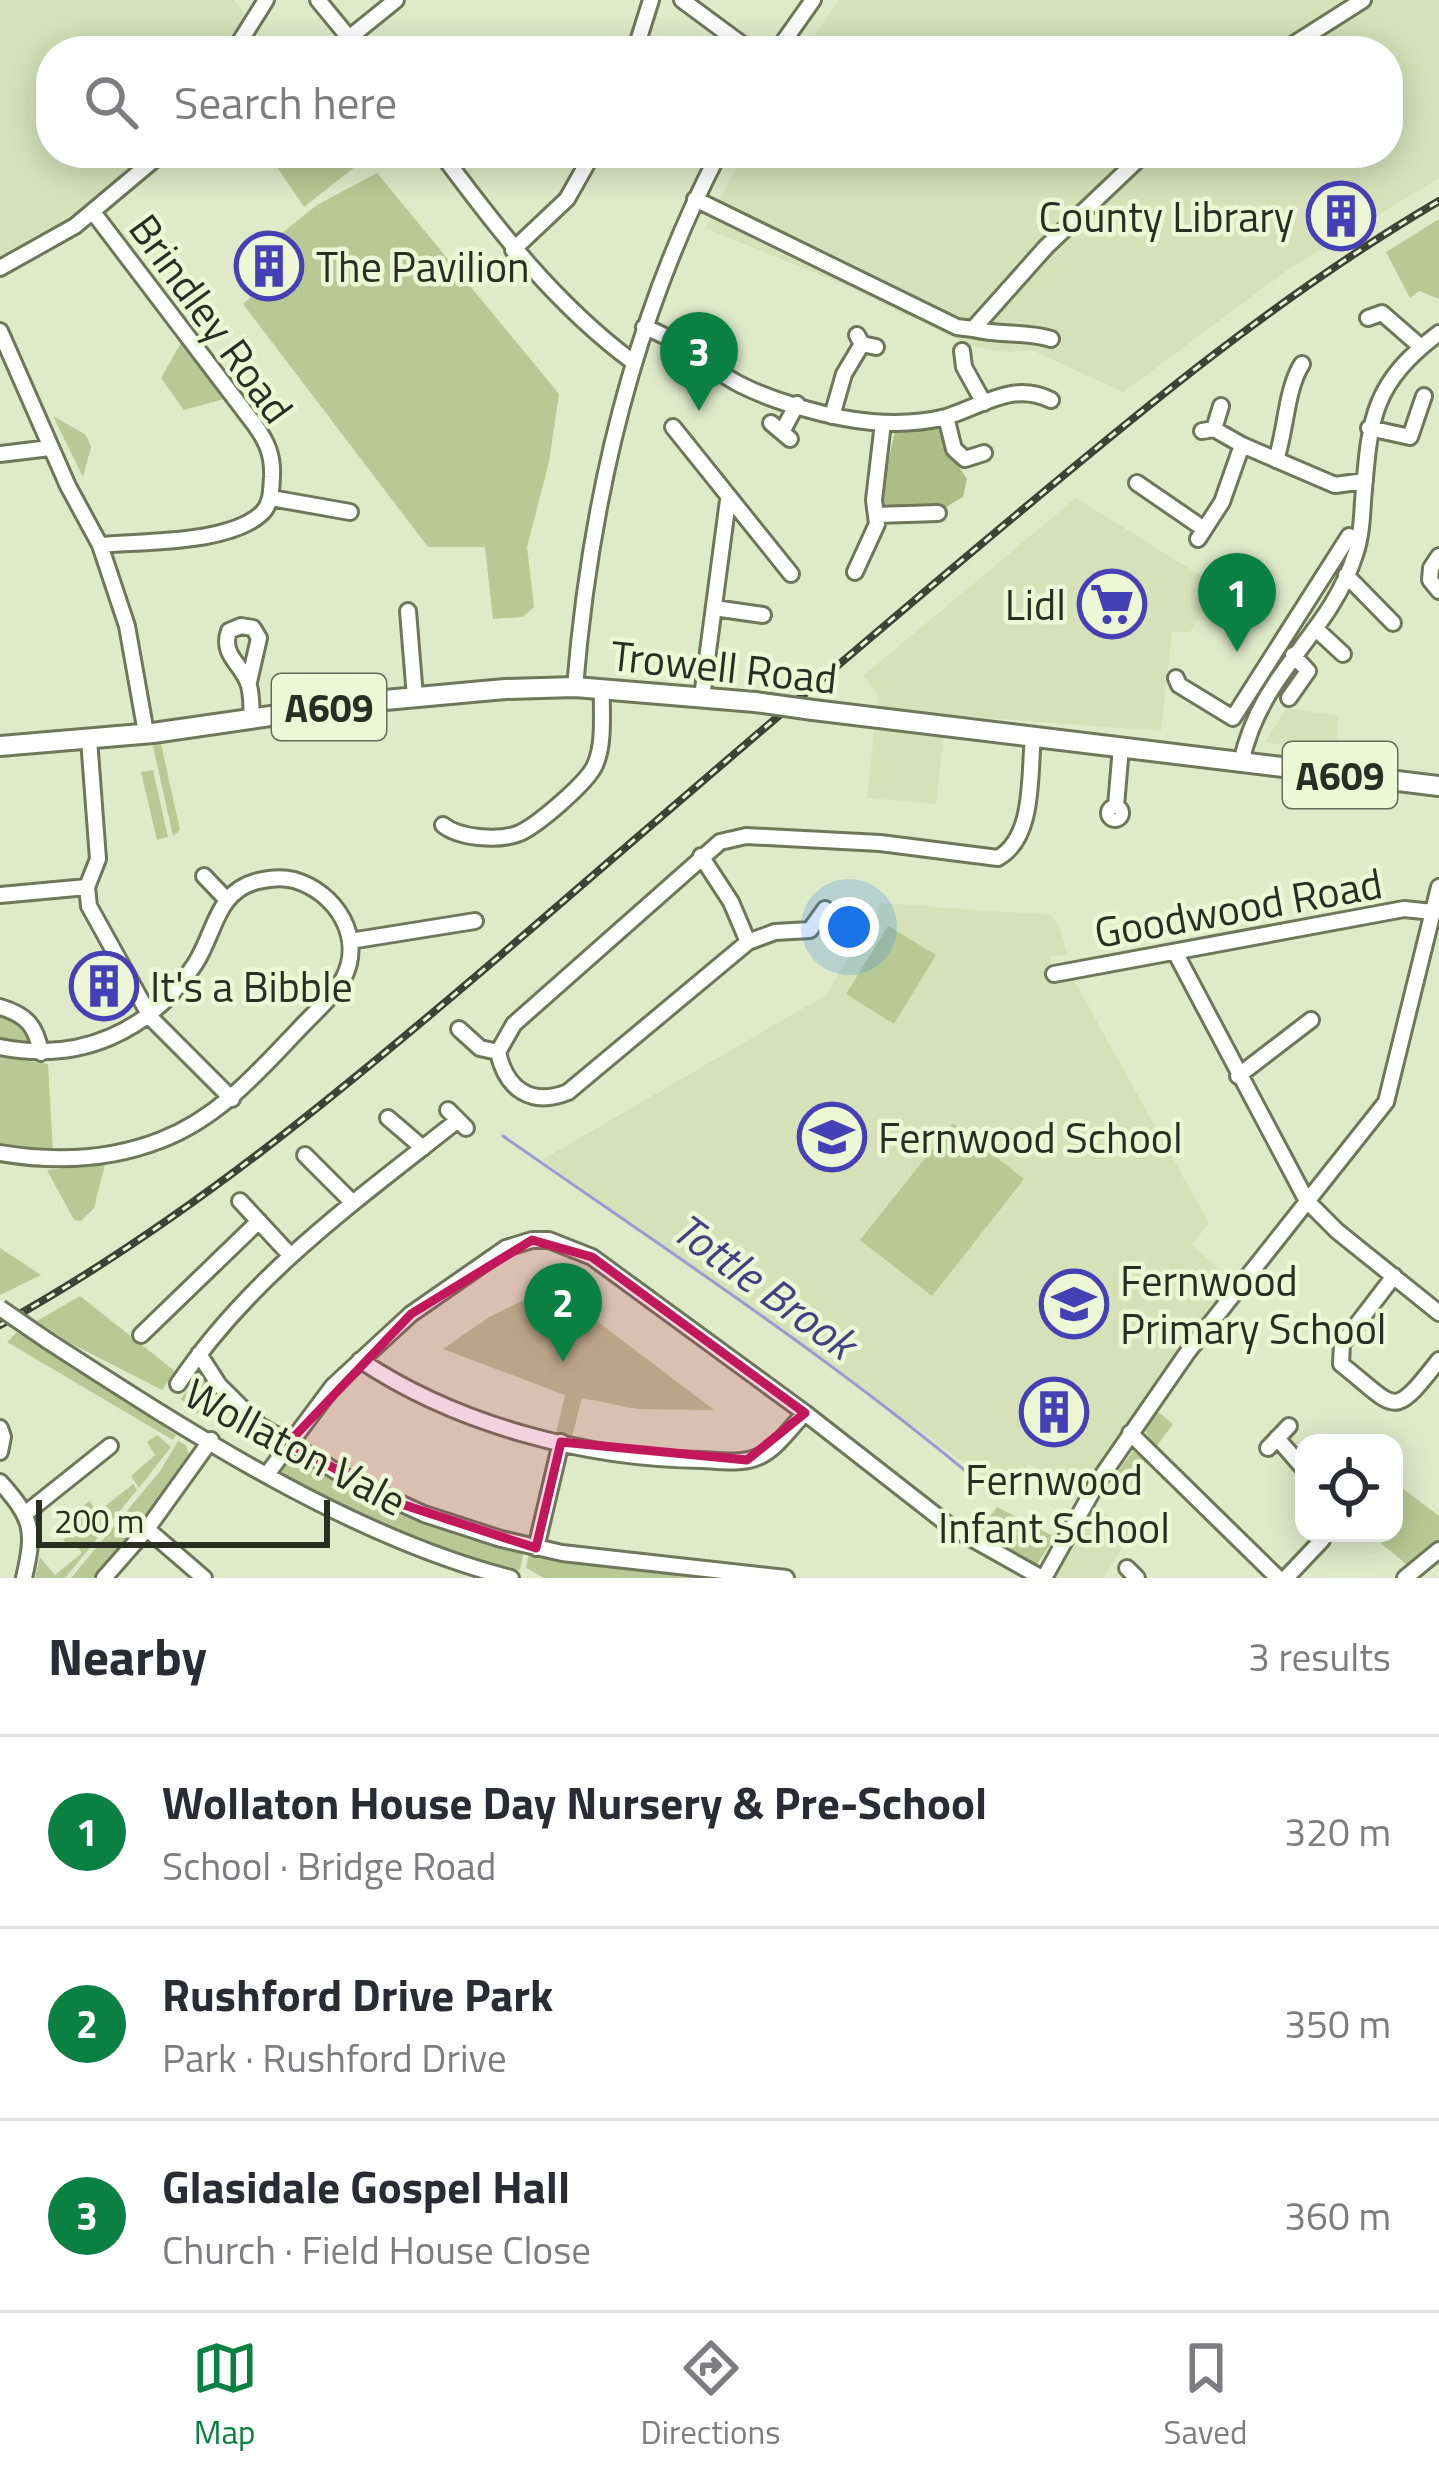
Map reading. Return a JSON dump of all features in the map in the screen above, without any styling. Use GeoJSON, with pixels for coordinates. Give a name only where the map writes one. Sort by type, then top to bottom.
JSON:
{"type":"FeatureCollection","features":[{"type":"Feature","properties":{"kind":"main road","name":"Trowell Road"},"geometry":{"type":"LineString","coordinates":[[0,746],[146,734],[415,697],[575,687],[755,702],[1439,786]]}},
{"type":"Feature","properties":{"kind":"street"},"geometry":{"type":"LineString","coordinates":[[243,36],[266,0]]}},
{"type":"Feature","properties":{"kind":"street"},"geometry":{"type":"LineString","coordinates":[[318,0],[348,36]]}},
{"type":"Feature","properties":{"kind":"street"},"geometry":{"type":"LineString","coordinates":[[352,36],[396,0]]}},
{"type":"Feature","properties":{"kind":"street"},"geometry":{"type":"LineString","coordinates":[[640,36],[651,0]]}},
{"type":"Feature","properties":{"kind":"street"},"geometry":{"type":"LineString","coordinates":[[682,0],[731,36]]}},
{"type":"Feature","properties":{"kind":"street"},"geometry":{"type":"LineString","coordinates":[[788,36],[813,0]]}},
{"type":"Feature","properties":{"kind":"street"},"geometry":{"type":"LineString","coordinates":[[1307,36],[1363,0]]}},
{"type":"Feature","properties":{"kind":"street"},"geometry":{"type":"LineString","coordinates":[[0,268],[75,226],[145,168]]}},
{"type":"Feature","properties":{"kind":"street"},"geometry":{"type":"LineString","coordinates":[[452,168],[513,250],[557,297],[633,362]]}},
{"type":"Feature","properties":{"kind":"street"},"geometry":{"type":"LineString","coordinates":[[513,250],[567,199],[585,168]]}},
{"type":"Feature","properties":{"kind":"street"},"geometry":{"type":"LineString","coordinates":[[575,687],[582,604],[601,486],[633,362],[710,168]]}},
{"type":"Feature","properties":{"kind":"street"},"geometry":{"type":"LineString","coordinates":[[974,328],[1046,247],[1129,168]]}},
{"type":"Feature","properties":{"kind":"street"},"geometry":{"type":"LineString","coordinates":[[695,199],[957,327],[994,334],[1033,333],[1051,339]]}},
{"type":"Feature","properties":{"kind":"street","name":"Brindley Road"},"geometry":{"type":"LineString","coordinates":[[93,212],[269,446],[271,498]]}},
{"type":"Feature","properties":{"kind":"street"},"geometry":{"type":"LineString","coordinates":[[1382,312],[1421,347]]}},
{"type":"Feature","properties":{"kind":"street"},"geometry":{"type":"LineString","coordinates":[[644,327],[684,344],[741,385],[832,416],[883,423],[946,417],[1015,392],[1051,400]]}},
{"type":"Feature","properties":{"kind":"street"},"geometry":{"type":"LineString","coordinates":[[0,331],[50,448],[100,544],[127,626],[146,734]]}},
{"type":"Feature","properties":{"kind":"street"},"geometry":{"type":"LineString","coordinates":[[1175,681],[1233,718],[1316,629],[1343,581],[1361,532],[1369,428],[1379,399],[1396,372],[1439,333]]}},
{"type":"Feature","properties":{"kind":"street"},"geometry":{"type":"LineString","coordinates":[[832,416],[844,374],[865,342]]}},
{"type":"Feature","properties":{"kind":"street"},"geometry":{"type":"LineString","coordinates":[[962,351],[959,370],[983,403]]}},
{"type":"Feature","properties":{"kind":"street"},"geometry":{"type":"LineString","coordinates":[[1276,460],[1287,429],[1292,380],[1302,364]]}},
{"type":"Feature","properties":{"kind":"street"},"geometry":{"type":"LineString","coordinates":[[1369,428],[1410,436],[1424,396]]}},
{"type":"Feature","properties":{"kind":"street"},"geometry":{"type":"LineString","coordinates":[[781,431],[797,404]]}},
{"type":"Feature","properties":{"kind":"street"},"geometry":{"type":"LineString","coordinates":[[1220,406],[1208,430],[1335,485],[1365,481]]}},
{"type":"Feature","properties":{"kind":"street"},"geometry":{"type":"LineString","coordinates":[[946,417],[954,449],[968,465],[984,453]]}},
{"type":"Feature","properties":{"kind":"street"},"geometry":{"type":"LineString","coordinates":[[853,573],[874,537],[883,423]]}},
{"type":"Feature","properties":{"kind":"street"},"geometry":{"type":"LineString","coordinates":[[673,427],[790,574]]}},
{"type":"Feature","properties":{"kind":"street"},"geometry":{"type":"LineString","coordinates":[[1137,483],[1201,534],[1222,502],[1242,445]]}},
{"type":"Feature","properties":{"kind":"street"},"geometry":{"type":"LineString","coordinates":[[0,454],[50,448]]}},
{"type":"Feature","properties":{"kind":"street"},"geometry":{"type":"LineString","coordinates":[[100,544],[233,530],[264,511],[271,498],[350,512]]}},
{"type":"Feature","properties":{"kind":"street"},"geometry":{"type":"LineString","coordinates":[[702,697],[728,500]]}},
{"type":"Feature","properties":{"kind":"street"},"geometry":{"type":"LineString","coordinates":[[876,515],[912,519],[938,513]]}},
{"type":"Feature","properties":{"kind":"street"},"geometry":{"type":"LineString","coordinates":[[1241,763],[1253,699],[1349,536]]}},
{"type":"Feature","properties":{"kind":"street"},"geometry":{"type":"LineString","coordinates":[[1435,586],[1431,568],[1439,556]]}},
{"type":"Feature","properties":{"kind":"street"},"geometry":{"type":"LineString","coordinates":[[1325,574],[1343,581],[1393,623]]}},
{"type":"Feature","properties":{"kind":"street"},"geometry":{"type":"LineString","coordinates":[[714,608],[763,615]]}},
{"type":"Feature","properties":{"kind":"street"},"geometry":{"type":"LineString","coordinates":[[408,611],[415,697]]}},
{"type":"Feature","properties":{"kind":"street"},"geometry":{"type":"LineString","coordinates":[[1316,629],[1343,654]]}},
{"type":"Feature","properties":{"kind":"street"},"geometry":{"type":"LineString","coordinates":[[1289,698],[1308,671],[1293,655]]}},
{"type":"Feature","properties":{"kind":"street"},"geometry":{"type":"LineString","coordinates":[[249,682],[252,718]]}},
{"type":"Feature","properties":{"kind":"street"},"geometry":{"type":"LineString","coordinates":[[443,825],[456,834],[468,829],[503,837],[529,836],[592,771],[599,749],[602,688]]}},
{"type":"Feature","properties":{"kind":"street"},"geometry":{"type":"LineString","coordinates":[[825,909],[814,927],[802,933],[775,932],[748,942],[562,1095],[541,1099],[521,1093],[508,1080],[498,1052],[514,1024],[720,842],[746,836],[880,843],[998,858],[1011,850],[1022,830],[1033,737]]}},
{"type":"Feature","properties":{"kind":"street"},"geometry":{"type":"LineString","coordinates":[[89,739],[98,859],[87,887],[89,906],[148,1013],[232,1099]]}},
{"type":"Feature","properties":{"kind":"street"},"geometry":{"type":"LineString","coordinates":[[1116,806],[1120,747]]}},
{"type":"Feature","properties":{"kind":"street"},"geometry":{"type":"LineString","coordinates":[[700,856],[731,902],[748,942]]}},
{"type":"Feature","properties":{"kind":"street"},"geometry":{"type":"LineString","coordinates":[[204,876],[226,899]]}},
{"type":"Feature","properties":{"kind":"street"},"geometry":{"type":"LineString","coordinates":[[0,1047],[41,1053],[96,1044],[148,1013],[196,963],[226,899],[251,883],[294,880],[318,890],[335,906],[350,941],[350,960],[338,987],[232,1099],[181,1131],[137,1148],[56,1159],[0,1153]]}},
{"type":"Feature","properties":{"kind":"street"},"geometry":{"type":"LineString","coordinates":[[0,895],[87,887]]}},
{"type":"Feature","properties":{"kind":"street"},"geometry":{"type":"LineString","coordinates":[[268,1473],[320,1401],[411,1314],[506,1248],[549,1240],[592,1257],[951,1527],[1043,1578],[1130,1433],[1213,1318],[1389,1094],[1439,887]]}},
{"type":"Feature","properties":{"kind":"street","name":"Goodwood Road"},"geometry":{"type":"LineString","coordinates":[[1054,974],[1403,909],[1433,912]]}},
{"type":"Feature","properties":{"kind":"street"},"geometry":{"type":"LineString","coordinates":[[350,941],[466,925]]}},
{"type":"Feature","properties":{"kind":"street"},"geometry":{"type":"LineString","coordinates":[[802,933],[808,950]]}},
{"type":"Feature","properties":{"kind":"street"},"geometry":{"type":"LineString","coordinates":[[1175,952],[1307,1202],[1336,1232],[1439,1312]]}},
{"type":"Feature","properties":{"kind":"street"},"geometry":{"type":"LineString","coordinates":[[0,1006],[30,1022],[41,1053]]}},
{"type":"Feature","properties":{"kind":"street"},"geometry":{"type":"LineString","coordinates":[[1238,1076],[1312,1020]]}},
{"type":"Feature","properties":{"kind":"street"},"geometry":{"type":"LineString","coordinates":[[459,1029],[480,1048],[498,1052]]}},
{"type":"Feature","properties":{"kind":"street"},"geometry":{"type":"LineString","coordinates":[[388,1118],[423,1148]]}},
{"type":"Feature","properties":{"kind":"street"},"geometry":{"type":"LineString","coordinates":[[178,1384],[199,1354],[291,1256],[458,1119]]}},
{"type":"Feature","properties":{"kind":"street"},"geometry":{"type":"LineString","coordinates":[[305,1156],[352,1202]]}},
{"type":"Feature","properties":{"kind":"street"},"geometry":{"type":"LineString","coordinates":[[240,1201],[291,1256]]}},
{"type":"Feature","properties":{"kind":"street"},"geometry":{"type":"LineString","coordinates":[[141,1335],[259,1221]]}},
{"type":"Feature","properties":{"kind":"street"},"geometry":{"type":"LineString","coordinates":[[1394,1276],[1342,1345],[1341,1364],[1388,1402],[1399,1402],[1407,1401],[1439,1360]]}},
{"type":"Feature","properties":{"kind":"street","name":"Wollaton Vale"},"geometry":{"type":"LineString","coordinates":[[0,1308],[268,1473],[413,1546],[511,1578]]}},
{"type":"Feature","properties":{"kind":"street","name":"Wollaton Vale"},"geometry":{"type":"LineString","coordinates":[[199,1354],[244,1413],[288,1443],[398,1503],[536,1548],[589,1558],[786,1578]]}},
{"type":"Feature","properties":{"kind":"street"},"geometry":{"type":"LineString","coordinates":[[360,1360],[457,1409],[561,1442],[672,1459],[747,1460],[771,1449],[805,1413]]}},
{"type":"Feature","properties":{"kind":"street"},"geometry":{"type":"LineString","coordinates":[[1289,1426],[1273,1443],[1295,1461]]}},
{"type":"Feature","properties":{"kind":"street"},"geometry":{"type":"LineString","coordinates":[[0,1428],[0,1451]]}},
{"type":"Feature","properties":{"kind":"street"},"geometry":{"type":"LineString","coordinates":[[1130,1433],[1282,1578],[1320,1542]]}},
{"type":"Feature","properties":{"kind":"street"},"geometry":{"type":"LineString","coordinates":[[104,1578],[211,1440]]}},
{"type":"Feature","properties":{"kind":"street"},"geometry":{"type":"LineString","coordinates":[[536,1548],[561,1442]]}},
{"type":"Feature","properties":{"kind":"street"},"geometry":{"type":"LineString","coordinates":[[26,1513],[110,1446]]}},
{"type":"Feature","properties":{"kind":"street"},"geometry":{"type":"LineString","coordinates":[[0,1482],[26,1513],[32,1537],[24,1578]]}},
{"type":"Feature","properties":{"kind":"street"},"geometry":{"type":"LineString","coordinates":[[147,1528],[204,1578]]}},
{"type":"Feature","properties":{"kind":"street"},"geometry":{"type":"LineString","coordinates":[[1405,1578],[1439,1550]]}},
{"type":"Feature","properties":{"kind":"highlighted area"},"geometry":{"type":"Polygon","coordinates":[[[532,1240],[592,1257],[805,1413],[747,1460],[561,1442],[536,1548],[398,1503],[288,1443],[411,1314],[532,1240]]]}},
{"type":"Feature","properties":{"kind":"shaded area"},"geometry":{"type":"Polygon","coordinates":[[[0,0],[234,0],[245,13],[231,36],[36,36],[36,168],[129,168],[74,215],[0,257],[0,0]]]}},
{"type":"Feature","properties":{"kind":"shaded area"},"geometry":{"type":"Polygon","coordinates":[[[839,0],[1439,0],[1439,178],[1287,270],[1123,392],[1032,350],[1007,352],[971,346],[840,283],[705,228],[736,168],[1403,168],[1403,36],[814,36],[839,0]]]}},
{"type":"Feature","properties":{"kind":"shaded area"},"geometry":{"type":"Polygon","coordinates":[[[277,168],[354,168],[304,207],[277,168]]]}},
{"type":"Feature","properties":{"kind":"shaded area"},"geometry":{"type":"Polygon","coordinates":[[[377,173],[559,394],[549,462],[527,547],[534,607],[523,617],[493,619],[485,547],[428,547],[243,304],[255,293],[238,268],[317,205],[377,173]]]}},
{"type":"Feature","properties":{"kind":"shaded area"},"geometry":{"type":"Polygon","coordinates":[[[1439,219],[1439,299],[1419,291],[1410,298],[1386,252],[1439,219]]]}},
{"type":"Feature","properties":{"kind":"shaded area"},"geometry":{"type":"Polygon","coordinates":[[[182,341],[224,399],[184,410],[161,378],[182,341]]]}},
{"type":"Feature","properties":{"kind":"shaded area"},"geometry":{"type":"Polygon","coordinates":[[[53,416],[86,435],[91,447],[83,477],[53,416]]]}},
{"type":"Feature","properties":{"kind":"shaded area"},"geometry":{"type":"Polygon","coordinates":[[[940,428],[967,479],[963,497],[941,510],[934,504],[884,508],[879,499],[895,432],[940,428]]]}},
{"type":"Feature","properties":{"kind":"shaded area"},"geometry":{"type":"Polygon","coordinates":[[[1076,498],[1219,587],[1190,632],[1172,632],[1161,731],[946,715],[936,804],[867,798],[878,696],[864,675],[1076,498]]]}},
{"type":"Feature","properties":{"kind":"shaded area"},"geometry":{"type":"Polygon","coordinates":[[[1287,708],[1338,716],[1336,752],[1265,742],[1287,708]]]}},
{"type":"Feature","properties":{"kind":"shaded area"},"geometry":{"type":"Polygon","coordinates":[[[161,744],[180,830],[173,836],[153,746],[161,744]]]}},
{"type":"Feature","properties":{"kind":"shaded area"},"geometry":{"type":"Polygon","coordinates":[[[153,770],[168,837],[157,840],[141,772],[153,770]]]}},
{"type":"Feature","properties":{"kind":"shaded area","name":"Fernwood School"},"geometry":{"type":"Polygon","coordinates":[[[881,903],[1051,915],[1067,954],[1050,957],[1055,982],[1073,979],[1209,1223],[1192,1245],[1232,1280],[1160,1374],[1074,1501],[1029,1464],[1002,1490],[542,1160],[826,995],[881,903]]]}},
{"type":"Feature","properties":{"kind":"shaded area"},"geometry":{"type":"Polygon","coordinates":[[[888,926],[936,955],[894,1024],[846,994],[888,926]]]}},
{"type":"Feature","properties":{"kind":"shaded area"},"geometry":{"type":"Polygon","coordinates":[[[0,1012],[23,1021],[34,1042],[0,1037],[0,1012]]]}},
{"type":"Feature","properties":{"kind":"shaded area"},"geometry":{"type":"Polygon","coordinates":[[[0,1057],[48,1064],[53,1152],[0,1145],[0,1057]]]}},
{"type":"Feature","properties":{"kind":"shaded area"},"geometry":{"type":"Polygon","coordinates":[[[953,1123],[1024,1179],[932,1296],[860,1240],[953,1123]]]}},
{"type":"Feature","properties":{"kind":"shaded area"},"geometry":{"type":"Polygon","coordinates":[[[105,1164],[94,1208],[81,1221],[74,1220],[47,1170],[105,1164]]]}},
{"type":"Feature","properties":{"kind":"shaded area"},"geometry":{"type":"Polygon","coordinates":[[[0,1248],[41,1275],[0,1295],[0,1248]]]}},
{"type":"Feature","properties":{"kind":"shaded area"},"geometry":{"type":"Polygon","coordinates":[[[542,1291],[568,1299],[714,1410],[637,1409],[582,1398],[572,1437],[556,1433],[565,1395],[443,1349],[489,1317],[542,1291]]]}},
{"type":"Feature","properties":{"kind":"shaded area"},"geometry":{"type":"Polygon","coordinates":[[[80,1296],[176,1372],[162,1390],[37,1321],[80,1296]]]}},
{"type":"Feature","properties":{"kind":"shaded area"},"geometry":{"type":"Polygon","coordinates":[[[17,1332],[167,1424],[165,1428],[176,1435],[173,1440],[7,1342],[17,1332]]]}},
{"type":"Feature","properties":{"kind":"shaded area"},"geometry":{"type":"Polygon","coordinates":[[[200,1373],[206,1379],[197,1409],[202,1407],[209,1384],[225,1408],[211,1418],[204,1413],[200,1416],[181,1399],[200,1373]]]}},
{"type":"Feature","properties":{"kind":"shaded area"},"geometry":{"type":"Polygon","coordinates":[[[233,1409],[271,1439],[266,1448],[238,1435],[228,1410],[233,1409]]]}},
{"type":"Feature","properties":{"kind":"shaded area"},"geometry":{"type":"Polygon","coordinates":[[[1157,1411],[1173,1424],[1156,1447],[1144,1429],[1157,1411]]]}},
{"type":"Feature","properties":{"kind":"shaded area"},"geometry":{"type":"Polygon","coordinates":[[[157,1435],[171,1447],[139,1488],[131,1476],[155,1455],[147,1442],[157,1435]]]}},
{"type":"Feature","properties":{"kind":"shaded area"},"geometry":{"type":"Polygon","coordinates":[[[178,1441],[186,1445],[190,1459],[136,1532],[96,1578],[71,1578],[160,1471],[178,1441]]]}},
{"type":"Feature","properties":{"kind":"shaded area"},"geometry":{"type":"Polygon","coordinates":[[[1133,1451],[1146,1461],[1127,1493],[1110,1482],[1133,1451]]]}},
{"type":"Feature","properties":{"kind":"shaded area"},"geometry":{"type":"Polygon","coordinates":[[[292,1454],[331,1475],[524,1550],[520,1570],[428,1543],[341,1503],[283,1473],[279,1464],[292,1454]]]}},
{"type":"Feature","properties":{"kind":"shaded area"},"geometry":{"type":"Polygon","coordinates":[[[133,1484],[137,1490],[65,1578],[35,1578],[40,1557],[55,1575],[82,1553],[76,1544],[72,1547],[63,1540],[72,1533],[63,1522],[89,1501],[98,1512],[133,1484]]]}},
{"type":"Feature","properties":{"kind":"shaded area"},"geometry":{"type":"Polygon","coordinates":[[[1403,1489],[1439,1516],[1439,1539],[1407,1565],[1380,1542],[1403,1542],[1403,1489]]]}},
{"type":"Feature","properties":{"kind":"shaded area"},"geometry":{"type":"Polygon","coordinates":[[[1092,1506],[1133,1531],[1103,1578],[1054,1578],[1092,1506]]]}},
{"type":"Feature","properties":{"kind":"shaded area"},"geometry":{"type":"Polygon","coordinates":[[[997,1507],[1055,1537],[1037,1564],[977,1534],[997,1507]]]}},
{"type":"Feature","properties":{"kind":"shaded area"},"geometry":{"type":"Polygon","coordinates":[[[529,1552],[754,1578],[544,1578],[526,1568],[529,1552]]]}},
{"type":"Feature","properties":{"kind":"waterway","name":"Tottle Brook"},"geometry":{"type":"LineString","coordinates":[[503,1136],[810,1351],[987,1489]]}},
{"type":"Feature","properties":{"kind":"railway"},"geometry":{"type":"LineString","coordinates":[[0,1325],[68,1286],[198,1199],[322,1104],[1153,402],[1264,317],[1439,201]]}},
{"type":"Feature","properties":{"kind":"place","name":"County Library"},"geometry":{"type":"Point","coordinates":[1341,216]}},
{"type":"Feature","properties":{"kind":"place","name":"The Pavilion"},"geometry":{"type":"Point","coordinates":[269,266]}},
{"type":"Feature","properties":{"kind":"place","name":"Glasidale Gospel Hall"},"geometry":{"type":"Point","coordinates":[699,411]}},
{"type":"Feature","properties":{"kind":"place","name":"Lidl"},"geometry":{"type":"Point","coordinates":[1112,604]}},
{"type":"Feature","properties":{"kind":"place","name":"Wollaton House Day Nursery & Pre-School"},"geometry":{"type":"Point","coordinates":[1237,652]}},
{"type":"Feature","properties":{"kind":"place","name":"It's a Bibble"},"geometry":{"type":"Point","coordinates":[104,986]}},
{"type":"Feature","properties":{"kind":"place","name":"Fernwood School"},"geometry":{"type":"Point","coordinates":[832,1137]}},
{"type":"Feature","properties":{"kind":"place","name":"Fernwood Primary School"},"geometry":{"type":"Point","coordinates":[1074,1304]}},
{"type":"Feature","properties":{"kind":"place","name":"Rushford Drive Park"},"geometry":{"type":"Point","coordinates":[563,1362]}},
{"type":"Feature","properties":{"kind":"place","name":"Fernwood Infant School"},"geometry":{"type":"Point","coordinates":[1054,1412]}}]}
